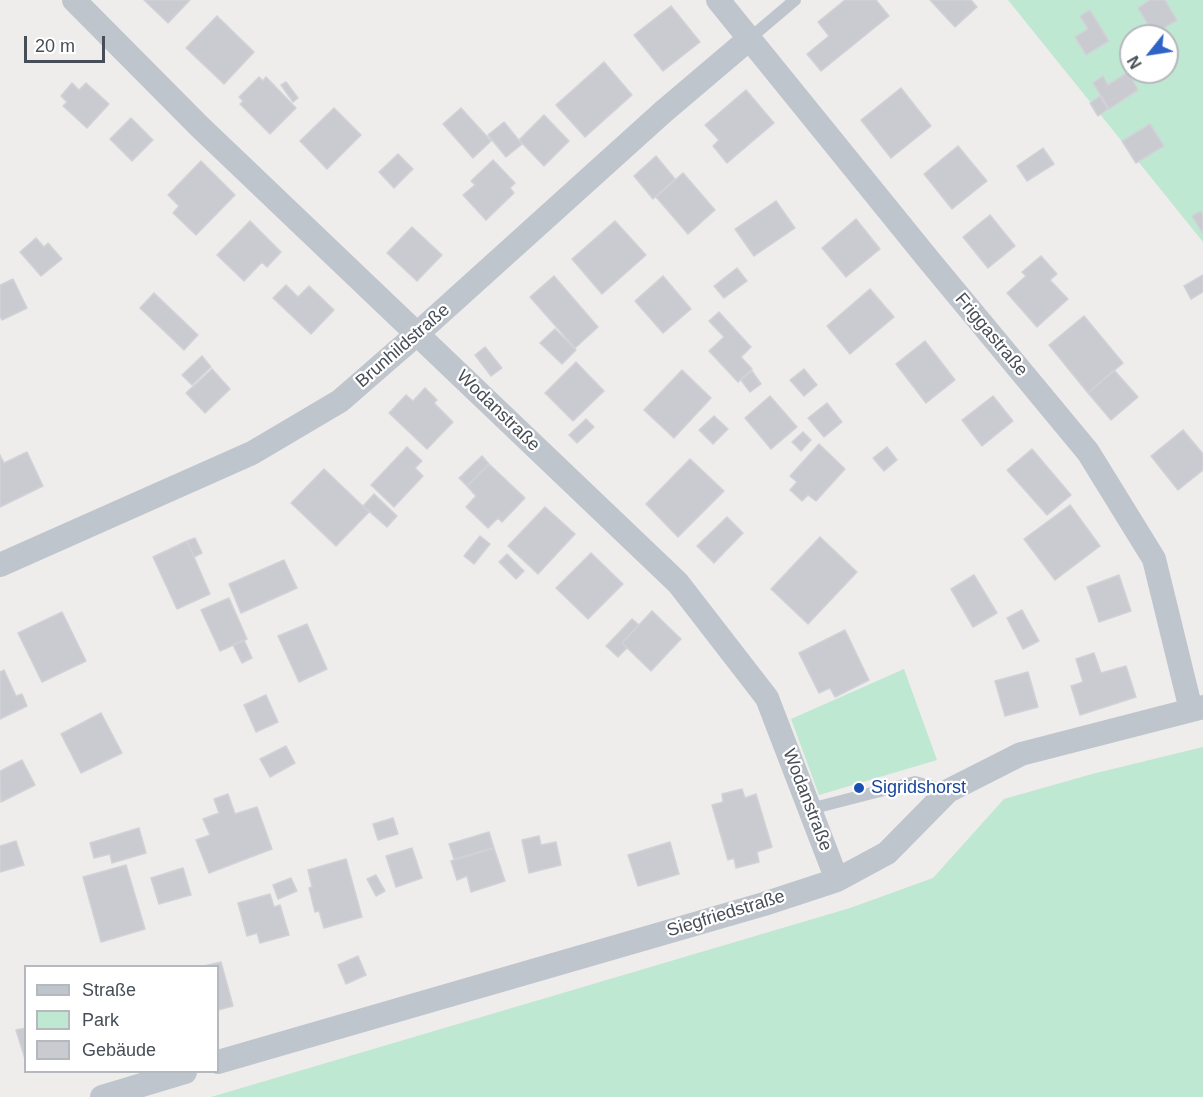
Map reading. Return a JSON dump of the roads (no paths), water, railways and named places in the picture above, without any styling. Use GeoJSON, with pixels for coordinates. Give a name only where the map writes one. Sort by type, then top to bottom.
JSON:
{"type":"FeatureCollection","features":[{"type":"Feature","properties":{"kind":"street","name":"Wodanstraße"},"geometry":{"type":"LineString","coordinates":[[74,0],[199,126],[678,583],[767,698],[837,880]]}},
{"type":"Feature","properties":{"kind":"street","name":"Friggastraße"},"geometry":{"type":"LineString","coordinates":[[718,0],[1088,452],[1154,559],[1197,708]]}},
{"type":"Feature","properties":{"kind":"street","name":"Brunhildstraße"},"geometry":{"type":"LineString","coordinates":[[0,565],[252,453],[340,401],[663,111],[748,39]]}},
{"type":"Feature","properties":{"kind":"street","name":"Siegfriedstraße"},"geometry":{"type":"LineString","coordinates":[[219,1062],[764,904],[837,880],[887,853],[948,791],[1022,754],[1197,708]]}},
{"type":"Feature","properties":{"kind":"street"},"geometry":{"type":"LineString","coordinates":[[102,1097],[179,1073]]}},
{"type":"Feature","properties":{"kind":"lane"},"geometry":{"type":"LineString","coordinates":[[748,39],[795,0]]}},
{"type":"Feature","properties":{"kind":"lane"},"geometry":{"type":"LineString","coordinates":[[810,809],[915,782],[948,791]]}},
{"type":"Feature","properties":{"kind":"place","name":"Sigridshorst"},"geometry":{"type":"Point","coordinates":[859,788]}}]}
